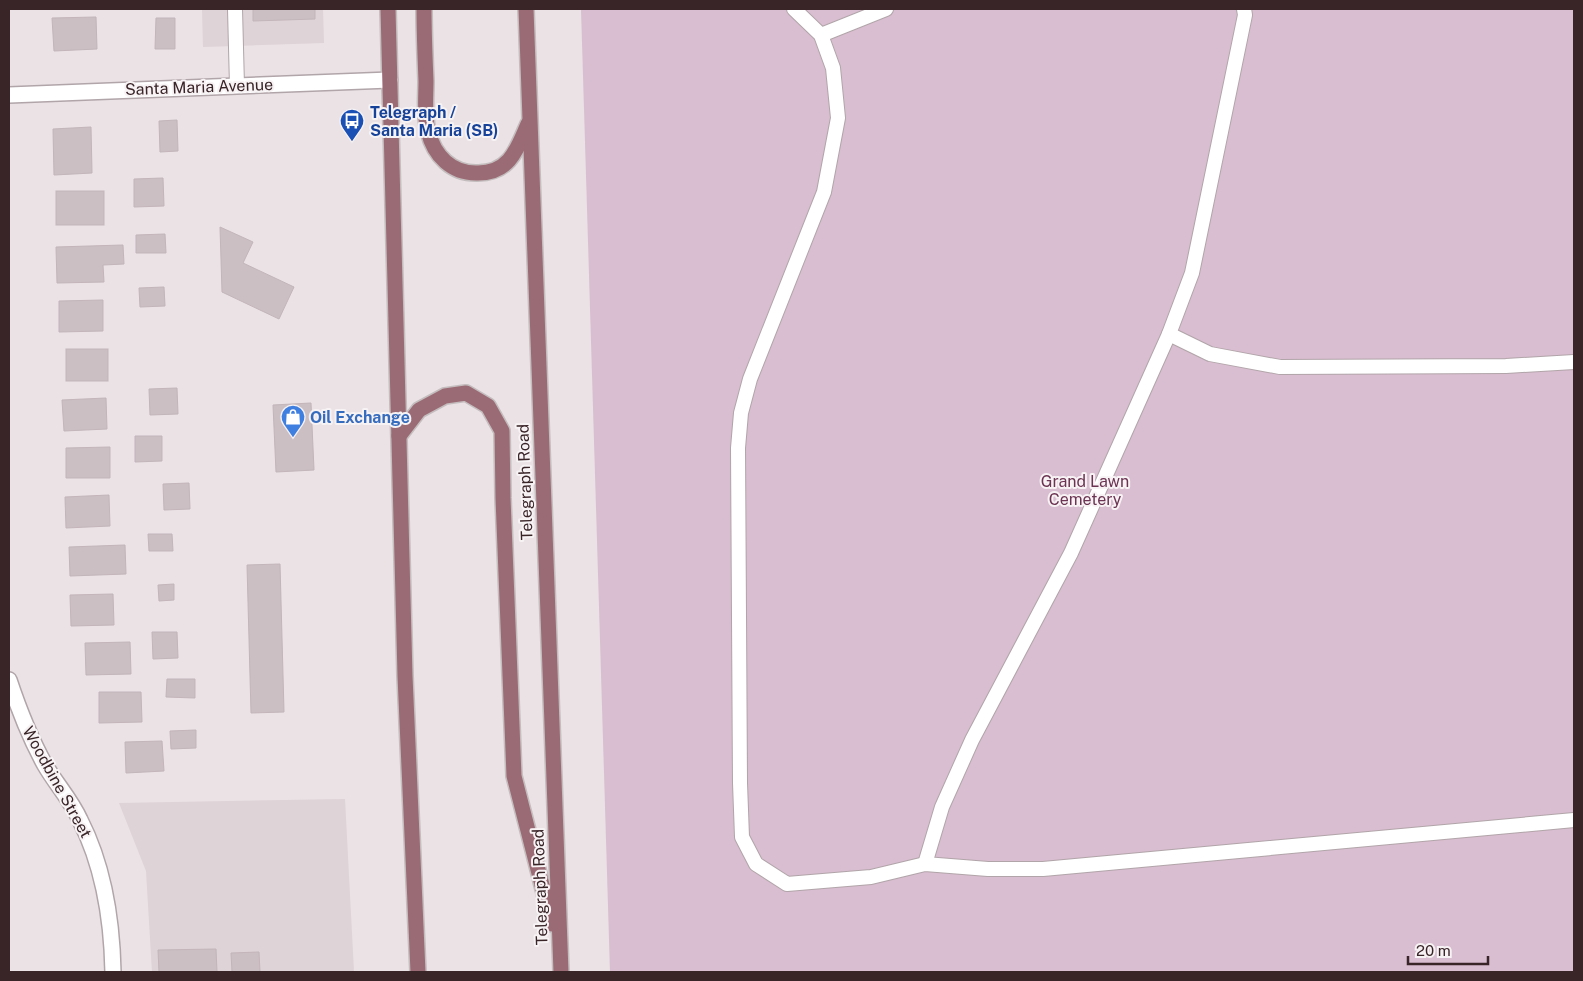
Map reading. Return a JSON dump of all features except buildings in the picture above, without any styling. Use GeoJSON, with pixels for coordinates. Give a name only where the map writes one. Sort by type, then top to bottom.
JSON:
{"type":"FeatureCollection","features":[{"type":"Feature","properties":{"kind":"main road"},"geometry":{"type":"LineString","coordinates":[[388,9],[405,676],[418,972]]}},
{"type":"Feature","properties":{"kind":"main road"},"geometry":{"type":"LineString","coordinates":[[424,9],[428,130],[435,151],[445,163],[461,172],[479,173],[493,172],[505,166],[516,152],[530,120]]}},
{"type":"Feature","properties":{"kind":"main road","name":"Telegraph Road"},"geometry":{"type":"LineString","coordinates":[[526,9],[561,972]]}},
{"type":"Feature","properties":{"kind":"main road","name":"Telegraph Road"},"geometry":{"type":"LineString","coordinates":[[399,436],[419,410],[445,396],[466,393],[488,406],[502,431],[514,776],[560,954]]}},
{"type":"Feature","properties":{"kind":"street","name":"Santa Maria Avenue"},"geometry":{"type":"LineString","coordinates":[[9,95],[390,80]]}},
{"type":"Feature","properties":{"kind":"street","name":"Woodbine Street"},"geometry":{"type":"LineString","coordinates":[[9,680],[20,716],[41,757],[80,819],[93,848],[110,921],[113,972]]}},
{"type":"Feature","properties":{"kind":"lane"},"geometry":{"type":"LineString","coordinates":[[235,9],[237,86]]}},
{"type":"Feature","properties":{"kind":"lane"},"geometry":{"type":"LineString","coordinates":[[794,9],[821,35],[834,68],[838,118],[824,192],[750,379],[742,413],[738,448],[742,836],[756,864],[787,884],[871,877],[925,864],[988,869],[1043,869],[1574,820]]}},
{"type":"Feature","properties":{"kind":"lane"},"geometry":{"type":"LineString","coordinates":[[821,35],[886,9]]}},
{"type":"Feature","properties":{"kind":"lane"},"geometry":{"type":"LineString","coordinates":[[925,864],[942,807],[972,740],[1071,552],[1169,334],[1192,273],[1245,15],[1244,9]]}},
{"type":"Feature","properties":{"kind":"lane"},"geometry":{"type":"LineString","coordinates":[[1169,334],[1210,354],[1280,367],[1506,366],[1574,362]]}},
{"type":"Feature","properties":{"kind":"shaded area"},"geometry":{"type":"Polygon","coordinates":[[[202,9],[323,9],[324,43],[203,47],[202,9]]]}},
{"type":"Feature","properties":{"kind":"shaded area"},"geometry":{"type":"Polygon","coordinates":[[[345,799],[354,972],[152,972],[146,871],[119,803],[345,799]]]}},
{"type":"Feature","properties":{"kind":"green space","name":"Grand Lawn Cemetery"},"geometry":{"type":"Polygon","coordinates":[[[581,9],[1574,9],[1574,972],[610,972],[581,9]]]}},
{"type":"Feature","properties":{"kind":"place","name":"Telegraph / Santa Maria (SB)"},"geometry":{"type":"Point","coordinates":[352,142]}},
{"type":"Feature","properties":{"kind":"place","name":"Oil Exchange"},"geometry":{"type":"Point","coordinates":[293,438]}}]}
